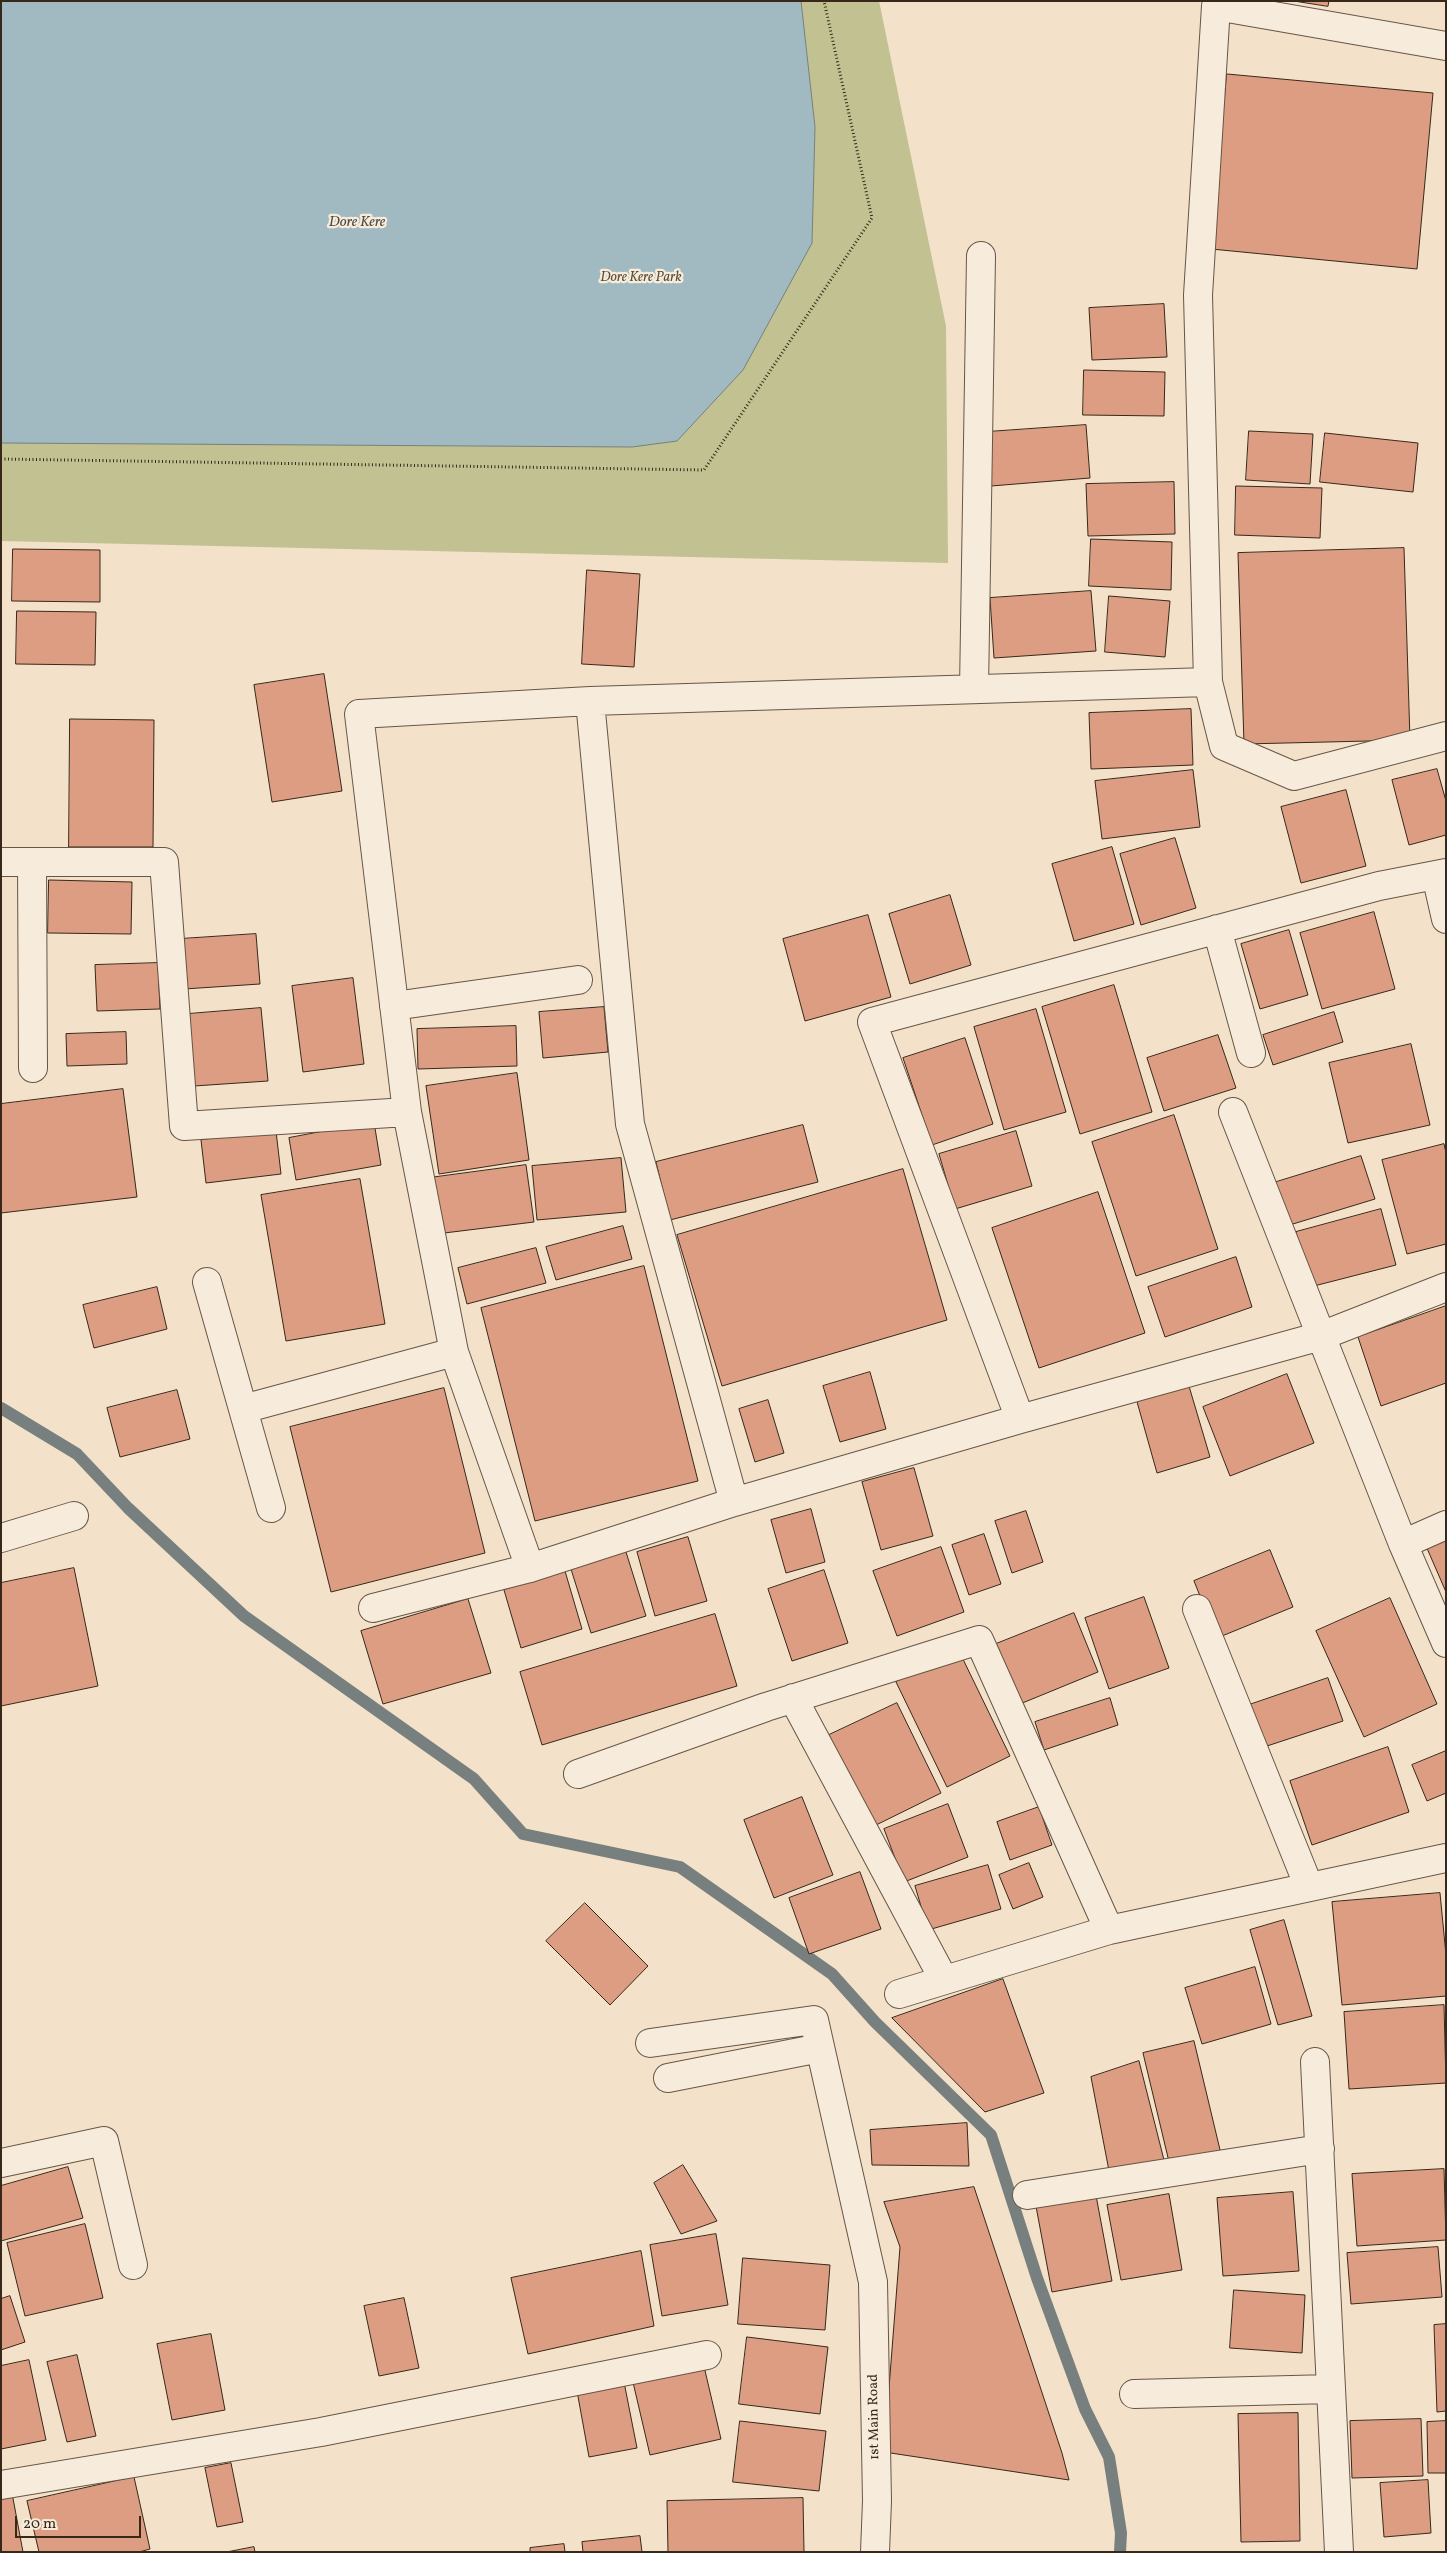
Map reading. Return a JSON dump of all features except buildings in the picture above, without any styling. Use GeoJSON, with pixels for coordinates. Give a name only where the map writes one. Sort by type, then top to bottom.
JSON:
{"type":"FeatureCollection","features":[{"type":"Feature","properties":{"kind":"street"},"geometry":{"type":"LineString","coordinates":[[1446,46],[1216,4],[1198,294],[1208,682],[1224,746],[1294,776],[1446,736]]}},
{"type":"Feature","properties":{"kind":"street"},"geometry":{"type":"LineString","coordinates":[[974,690],[981,256]]}},
{"type":"Feature","properties":{"kind":"street"},"geometry":{"type":"LineString","coordinates":[[530,1568],[454,1352],[407,1112],[358,714],[590,701],[1208,682]]}},
{"type":"Feature","properties":{"kind":"street"},"geometry":{"type":"LineString","coordinates":[[590,701],[630,1124],[734,1502]]}},
{"type":"Feature","properties":{"kind":"street"},"geometry":{"type":"LineString","coordinates":[[1,862],[164,862],[184,1126],[407,1112]]}},
{"type":"Feature","properties":{"kind":"street"},"geometry":{"type":"LineString","coordinates":[[32,862],[34,1068]]}},
{"type":"Feature","properties":{"kind":"street"},"geometry":{"type":"LineString","coordinates":[[1020,1419],[872,1022],[1379,886],[1441,874],[1446,919]]}},
{"type":"Feature","properties":{"kind":"street"},"geometry":{"type":"LineString","coordinates":[[1217,929],[1251,1053]]}},
{"type":"Feature","properties":{"kind":"street"},"geometry":{"type":"LineString","coordinates":[[394,1006],[578,980]]}},
{"type":"Feature","properties":{"kind":"street"},"geometry":{"type":"LineString","coordinates":[[1233,1112],[1403,1544],[1446,1643]]}},
{"type":"Feature","properties":{"kind":"street"},"geometry":{"type":"LineString","coordinates":[[207,1282],[271,1508]]}},
{"type":"Feature","properties":{"kind":"street"},"geometry":{"type":"LineString","coordinates":[[373,1608],[530,1568],[734,1502],[1020,1419],[1321,1336],[1446,1287]]}},
{"type":"Feature","properties":{"kind":"street"},"geometry":{"type":"LineString","coordinates":[[243,1409],[454,1352]]}},
{"type":"Feature","properties":{"kind":"street"},"geometry":{"type":"LineString","coordinates":[[1,1538],[74,1516]]}},
{"type":"Feature","properties":{"kind":"street"},"geometry":{"type":"LineString","coordinates":[[1403,1544],[1446,1525]]}},
{"type":"Feature","properties":{"kind":"street"},"geometry":{"type":"LineString","coordinates":[[1197,1609],[1309,1887]]}},
{"type":"Feature","properties":{"kind":"street"},"geometry":{"type":"LineString","coordinates":[[578,1774],[794,1698],[979,1640],[1108,1930]]}},
{"type":"Feature","properties":{"kind":"street"},"geometry":{"type":"LineString","coordinates":[[794,1698],[944,1980]]}},
{"type":"Feature","properties":{"kind":"street"},"geometry":{"type":"LineString","coordinates":[[899,1994],[1108,1930],[1446,1858]]}},
{"type":"Feature","properties":{"kind":"street","name":"1st Main Road"},"geometry":{"type":"LineString","coordinates":[[650,2043],[814,2020],[873,2282],[877,2501],[875,2552]]}},
{"type":"Feature","properties":{"kind":"street"},"geometry":{"type":"LineString","coordinates":[[668,2078],[820,2048]]}},
{"type":"Feature","properties":{"kind":"street"},"geometry":{"type":"LineString","coordinates":[[1315,2062],[1339,2552]]}},
{"type":"Feature","properties":{"kind":"street"},"geometry":{"type":"LineString","coordinates":[[1,2163],[104,2141],[133,2265]]}},
{"type":"Feature","properties":{"kind":"street"},"geometry":{"type":"LineString","coordinates":[[1027,2195],[1320,2148]]}},
{"type":"Feature","properties":{"kind":"street"},"geometry":{"type":"LineString","coordinates":[[1,2485],[322,2432],[707,2355]]}},
{"type":"Feature","properties":{"kind":"street"},"geometry":{"type":"LineString","coordinates":[[1134,2394],[1332,2389]]}},
{"type":"Feature","properties":{"kind":"path"},"geometry":{"type":"LineString","coordinates":[[1,459],[704,470],[872,218],[824,1]]}},
{"type":"Feature","properties":{"kind":"green space","name":"Dore Kere"},"geometry":{"type":"Polygon","coordinates":[[[1,1],[879,1],[946,326],[948,563],[1,541],[1,1]]]}},
{"type":"Feature","properties":{"kind":"water","name":"Dore Kere"},"geometry":{"type":"Polygon","coordinates":[[[1,1],[801,1],[815,127],[812,243],[743,370],[677,441],[632,447],[1,443],[1,1]]]}},
{"type":"Feature","properties":{"kind":"waterway"},"geometry":{"type":"LineString","coordinates":[[1,1408],[77,1454],[128,1508],[244,1616],[474,1779],[523,1834],[680,1867],[832,1974],[875,2022],[991,2135],[1037,2278],[1085,2409],[1109,2457],[1121,2533],[1120,2552]]}},
{"type":"Feature","properties":{"kind":"park label","name":"Dore Kere Park"},"geometry":{"type":"Point","coordinates":[641,278]}}]}
